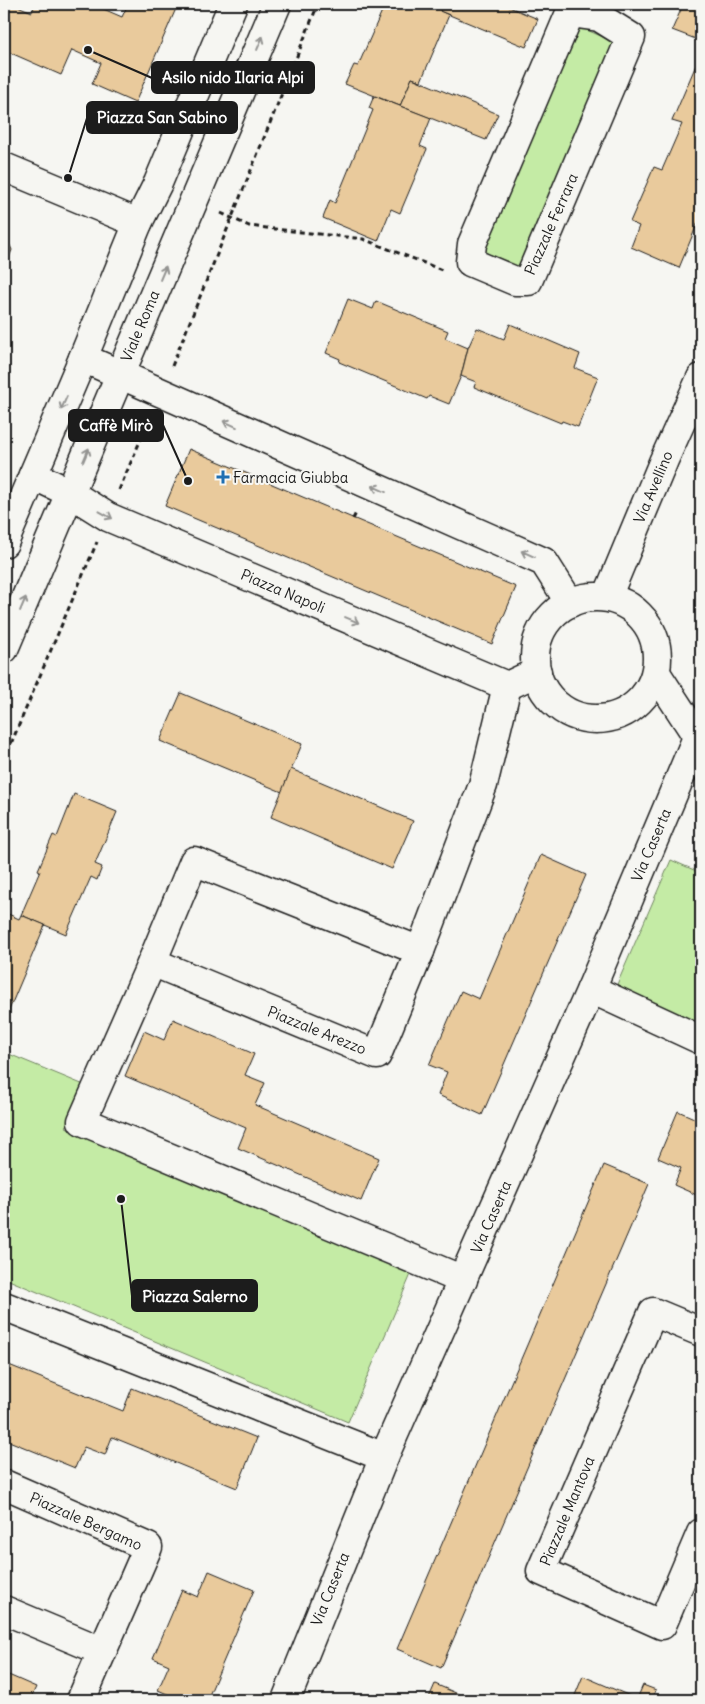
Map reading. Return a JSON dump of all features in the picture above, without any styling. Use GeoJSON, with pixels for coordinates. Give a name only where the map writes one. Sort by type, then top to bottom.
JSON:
{"type":"FeatureCollection","features":[{"type":"Feature","properties":{"kind":"street"},"geometry":{"type":"LineString","coordinates":[[4,542],[83,358],[138,223],[158,183],[233,4]]}},
{"type":"Feature","properties":{"kind":"street","name":"Viale Roma"},"geometry":{"type":"LineString","coordinates":[[4,649],[277,4]]}},
{"type":"Feature","properties":{"kind":"street","name":"Piazzale Ferrara"},"geometry":{"type":"LineString","coordinates":[[602,11],[631,37],[528,280],[516,281],[470,262],[472,244],[570,13],[602,11]]}},
{"type":"Feature","properties":{"kind":"street"},"geometry":{"type":"LineString","coordinates":[[4,167],[138,223]]}},
{"type":"Feature","properties":{"kind":"street"},"geometry":{"type":"LineString","coordinates":[[83,358],[544,562],[570,603]]}},
{"type":"Feature","properties":{"kind":"street","name":"Via Avellino"},"geometry":{"type":"LineString","coordinates":[[607,597],[664,460],[692,425],[701,378]]}},
{"type":"Feature","properties":{"kind":"street","name":"Piazza Napoli"},"geometry":{"type":"LineString","coordinates":[[32,476],[70,493],[108,517],[507,686]]}},
{"type":"Feature","properties":{"kind":"street"},"geometry":{"type":"LineString","coordinates":[[588,597],[607,597],[626,604],[646,622],[653,634],[658,653],[656,673],[648,691],[634,706],[616,716],[596,718],[576,715],[558,706],[545,690],[537,672],[536,651],[541,632],[553,615],[570,603],[588,597]]}},
{"type":"Feature","properties":{"kind":"street"},"geometry":{"type":"LineString","coordinates":[[507,686],[537,672]]}},
{"type":"Feature","properties":{"kind":"street"},"geometry":{"type":"LineString","coordinates":[[656,673],[700,738]]}},
{"type":"Feature","properties":{"kind":"street","name":"Piazzale Arezzo"},"geometry":{"type":"LineString","coordinates":[[152,962],[377,1055],[420,950],[483,786],[507,686]]}},
{"type":"Feature","properties":{"kind":"street","name":"Via Caserta"},"geometry":{"type":"LineString","coordinates":[[286,1700],[384,1456],[700,738]]}},
{"type":"Feature","properties":{"kind":"street"},"geometry":{"type":"LineString","coordinates":[[420,950],[194,861],[82,1121],[463,1280]]}},
{"type":"Feature","properties":{"kind":"street"},"geometry":{"type":"LineString","coordinates":[[591,989],[701,1040]]}},
{"type":"Feature","properties":{"kind":"street"},"geometry":{"type":"LineString","coordinates":[[4,1306],[384,1456]]}},
{"type":"Feature","properties":{"kind":"street","name":"Piazzale Mantova"},"geometry":{"type":"LineString","coordinates":[[701,1332],[653,1312],[541,1571],[662,1625],[701,1532]]}},
{"type":"Feature","properties":{"kind":"street","name":"Piazzale Bergamo"},"geometry":{"type":"LineString","coordinates":[[4,1484],[148,1547],[81,1700]]}},
{"type":"Feature","properties":{"kind":"street"},"geometry":{"type":"LineString","coordinates":[[4,1610],[102,1651]]}},
{"type":"Feature","properties":{"kind":"path"},"geometry":{"type":"LineString","coordinates":[[194,198],[249,226],[363,239],[449,272],[470,262]]}},
{"type":"Feature","properties":{"kind":"path"},"geometry":{"type":"LineString","coordinates":[[353,519],[357,511]]}},
{"type":"Feature","properties":{"kind":"green space"},"geometry":{"type":"Polygon","coordinates":[[[580,27],[610,40],[613,44],[522,266],[517,267],[492,257],[483,245],[572,32],[580,27]]]}},
{"type":"Feature","properties":{"kind":"green space"},"geometry":{"type":"Polygon","coordinates":[[[671,860],[701,873],[701,1027],[615,989],[671,860]]]}},
{"type":"Feature","properties":{"kind":"green space"},"geometry":{"type":"Polygon","coordinates":[[[4,1052],[84,1085],[66,1127],[412,1272],[348,1422],[4,1278],[4,1052]]]}},
{"type":"Feature","properties":{"kind":"building"},"geometry":{"type":"Polygon","coordinates":[[[4,4],[13,4],[32,12],[35,4],[92,4],[122,17],[128,4],[178,4],[135,103],[92,84],[101,63],[72,50],[61,75],[4,50],[4,29],[9,16],[4,14],[4,4]]]}},
{"type":"Feature","properties":{"kind":"building"},"geometry":{"type":"Polygon","coordinates":[[[385,4],[444,4],[440,11],[449,15],[421,81],[412,78],[400,106],[345,84],[354,65],[358,66],[385,4]]]}},
{"type":"Feature","properties":{"kind":"building"},"geometry":{"type":"Polygon","coordinates":[[[444,4],[502,4],[538,19],[526,47],[440,11],[444,4]]]}},
{"type":"Feature","properties":{"kind":"building"},"geometry":{"type":"Polygon","coordinates":[[[679,4],[701,4],[701,41],[672,30],[683,5],[679,4]]]}},
{"type":"Feature","properties":{"kind":"building"},"geometry":{"type":"Polygon","coordinates":[[[696,65],[701,67],[701,215],[679,268],[631,247],[639,226],[630,222],[654,167],[662,170],[682,124],[672,121],[696,65]]]}},
{"type":"Feature","properties":{"kind":"building"},"geometry":{"type":"Polygon","coordinates":[[[412,78],[498,114],[486,140],[400,106],[412,78]]]}},
{"type":"Feature","properties":{"kind":"building"},"geometry":{"type":"Polygon","coordinates":[[[374,96],[431,118],[420,146],[427,149],[400,213],[391,209],[378,241],[323,218],[330,200],[335,203],[373,110],[369,108],[374,96]]]}},
{"type":"Feature","properties":{"kind":"building"},"geometry":{"type":"Polygon","coordinates":[[[4,236],[12,250],[4,270],[4,236]]]}},
{"type":"Feature","properties":{"kind":"building"},"geometry":{"type":"Polygon","coordinates":[[[348,299],[373,309],[376,301],[448,331],[445,338],[468,348],[461,376],[449,404],[429,396],[427,399],[339,362],[340,359],[326,353],[348,299]]]}},
{"type":"Feature","properties":{"kind":"building"},"geometry":{"type":"Polygon","coordinates":[[[510,324],[580,354],[575,368],[598,377],[578,427],[562,421],[561,423],[474,387],[476,382],[461,376],[468,348],[477,328],[504,339],[510,324]]]}},
{"type":"Feature","properties":{"kind":"building"},"geometry":{"type":"Polygon","coordinates":[[[189,449],[516,587],[492,644],[165,506],[189,449]]]}},
{"type":"Feature","properties":{"kind":"building"},"geometry":{"type":"Polygon","coordinates":[[[181,693],[302,744],[282,792],[160,741],[181,693]]]}},
{"type":"Feature","properties":{"kind":"building"},"geometry":{"type":"Polygon","coordinates":[[[291,769],[413,821],[392,869],[271,817],[291,769]]]}},
{"type":"Feature","properties":{"kind":"building"},"geometry":{"type":"Polygon","coordinates":[[[74,794],[117,812],[95,864],[102,867],[97,880],[91,877],[66,934],[21,915],[53,835],[57,837],[74,794]]]}},
{"type":"Feature","properties":{"kind":"building"},"geometry":{"type":"Polygon","coordinates":[[[541,855],[586,875],[482,1115],[438,1095],[447,1072],[429,1065],[461,991],[479,999],[541,855]]]}},
{"type":"Feature","properties":{"kind":"building"},"geometry":{"type":"Polygon","coordinates":[[[4,912],[19,919],[21,915],[45,925],[4,1022],[4,912]]]}},
{"type":"Feature","properties":{"kind":"building"},"geometry":{"type":"Polygon","coordinates":[[[173,1019],[254,1054],[245,1075],[265,1083],[255,1105],[379,1158],[361,1201],[238,1148],[246,1128],[125,1076],[144,1031],[164,1040],[173,1019]]]}},
{"type":"Feature","properties":{"kind":"building"},"geometry":{"type":"Polygon","coordinates":[[[678,1111],[701,1121],[701,1197],[674,1185],[681,1168],[658,1158],[678,1111]]]}},
{"type":"Feature","properties":{"kind":"building"},"geometry":{"type":"Polygon","coordinates":[[[604,1165],[649,1184],[441,1668],[397,1649],[604,1165]]]}},
{"type":"Feature","properties":{"kind":"building"},"geometry":{"type":"Polygon","coordinates":[[[4,1363],[123,1411],[132,1388],[257,1438],[237,1488],[112,1437],[105,1455],[84,1447],[75,1468],[4,1439],[4,1363]]]}},
{"type":"Feature","properties":{"kind":"building"},"geometry":{"type":"Polygon","coordinates":[[[209,1571],[254,1590],[207,1700],[181,1700],[158,1690],[169,1665],[153,1658],[182,1590],[198,1597],[209,1571]]]}},
{"type":"Feature","properties":{"kind":"building"},"geometry":{"type":"Polygon","coordinates":[[[4,1673],[36,1687],[30,1700],[4,1700],[4,1673]]]}},
{"type":"Feature","properties":{"kind":"building"},"geometry":{"type":"Polygon","coordinates":[[[583,1676],[637,1699],[643,1685],[656,1690],[652,1700],[573,1700],[583,1676]]]}},
{"type":"Feature","properties":{"kind":"building"},"geometry":{"type":"Polygon","coordinates":[[[435,1684],[472,1700],[428,1700],[435,1684]]]}},
{"type":"Feature","properties":{"kind":"building"},"geometry":{"type":"Polygon","coordinates":[[[495,1694],[508,1699],[508,1700],[492,1700],[495,1694]]]}},
{"type":"Feature","properties":{"kind":"place","name":"Asilo nido Ilaria Alpi"},"geometry":{"type":"Point","coordinates":[88,50]}},
{"type":"Feature","properties":{"kind":"place","name":"Piazza San Sabino"},"geometry":{"type":"Point","coordinates":[68,178]}},
{"type":"Feature","properties":{"kind":"place","name":"Farmacia Giubba"},"geometry":{"type":"Point","coordinates":[223,477]}},
{"type":"Feature","properties":{"kind":"place","name":"Caffè Mirò"},"geometry":{"type":"Point","coordinates":[188,481]}},
{"type":"Feature","properties":{"kind":"place","name":"Piazza Salerno"},"geometry":{"type":"Point","coordinates":[121,1199]}}]}
